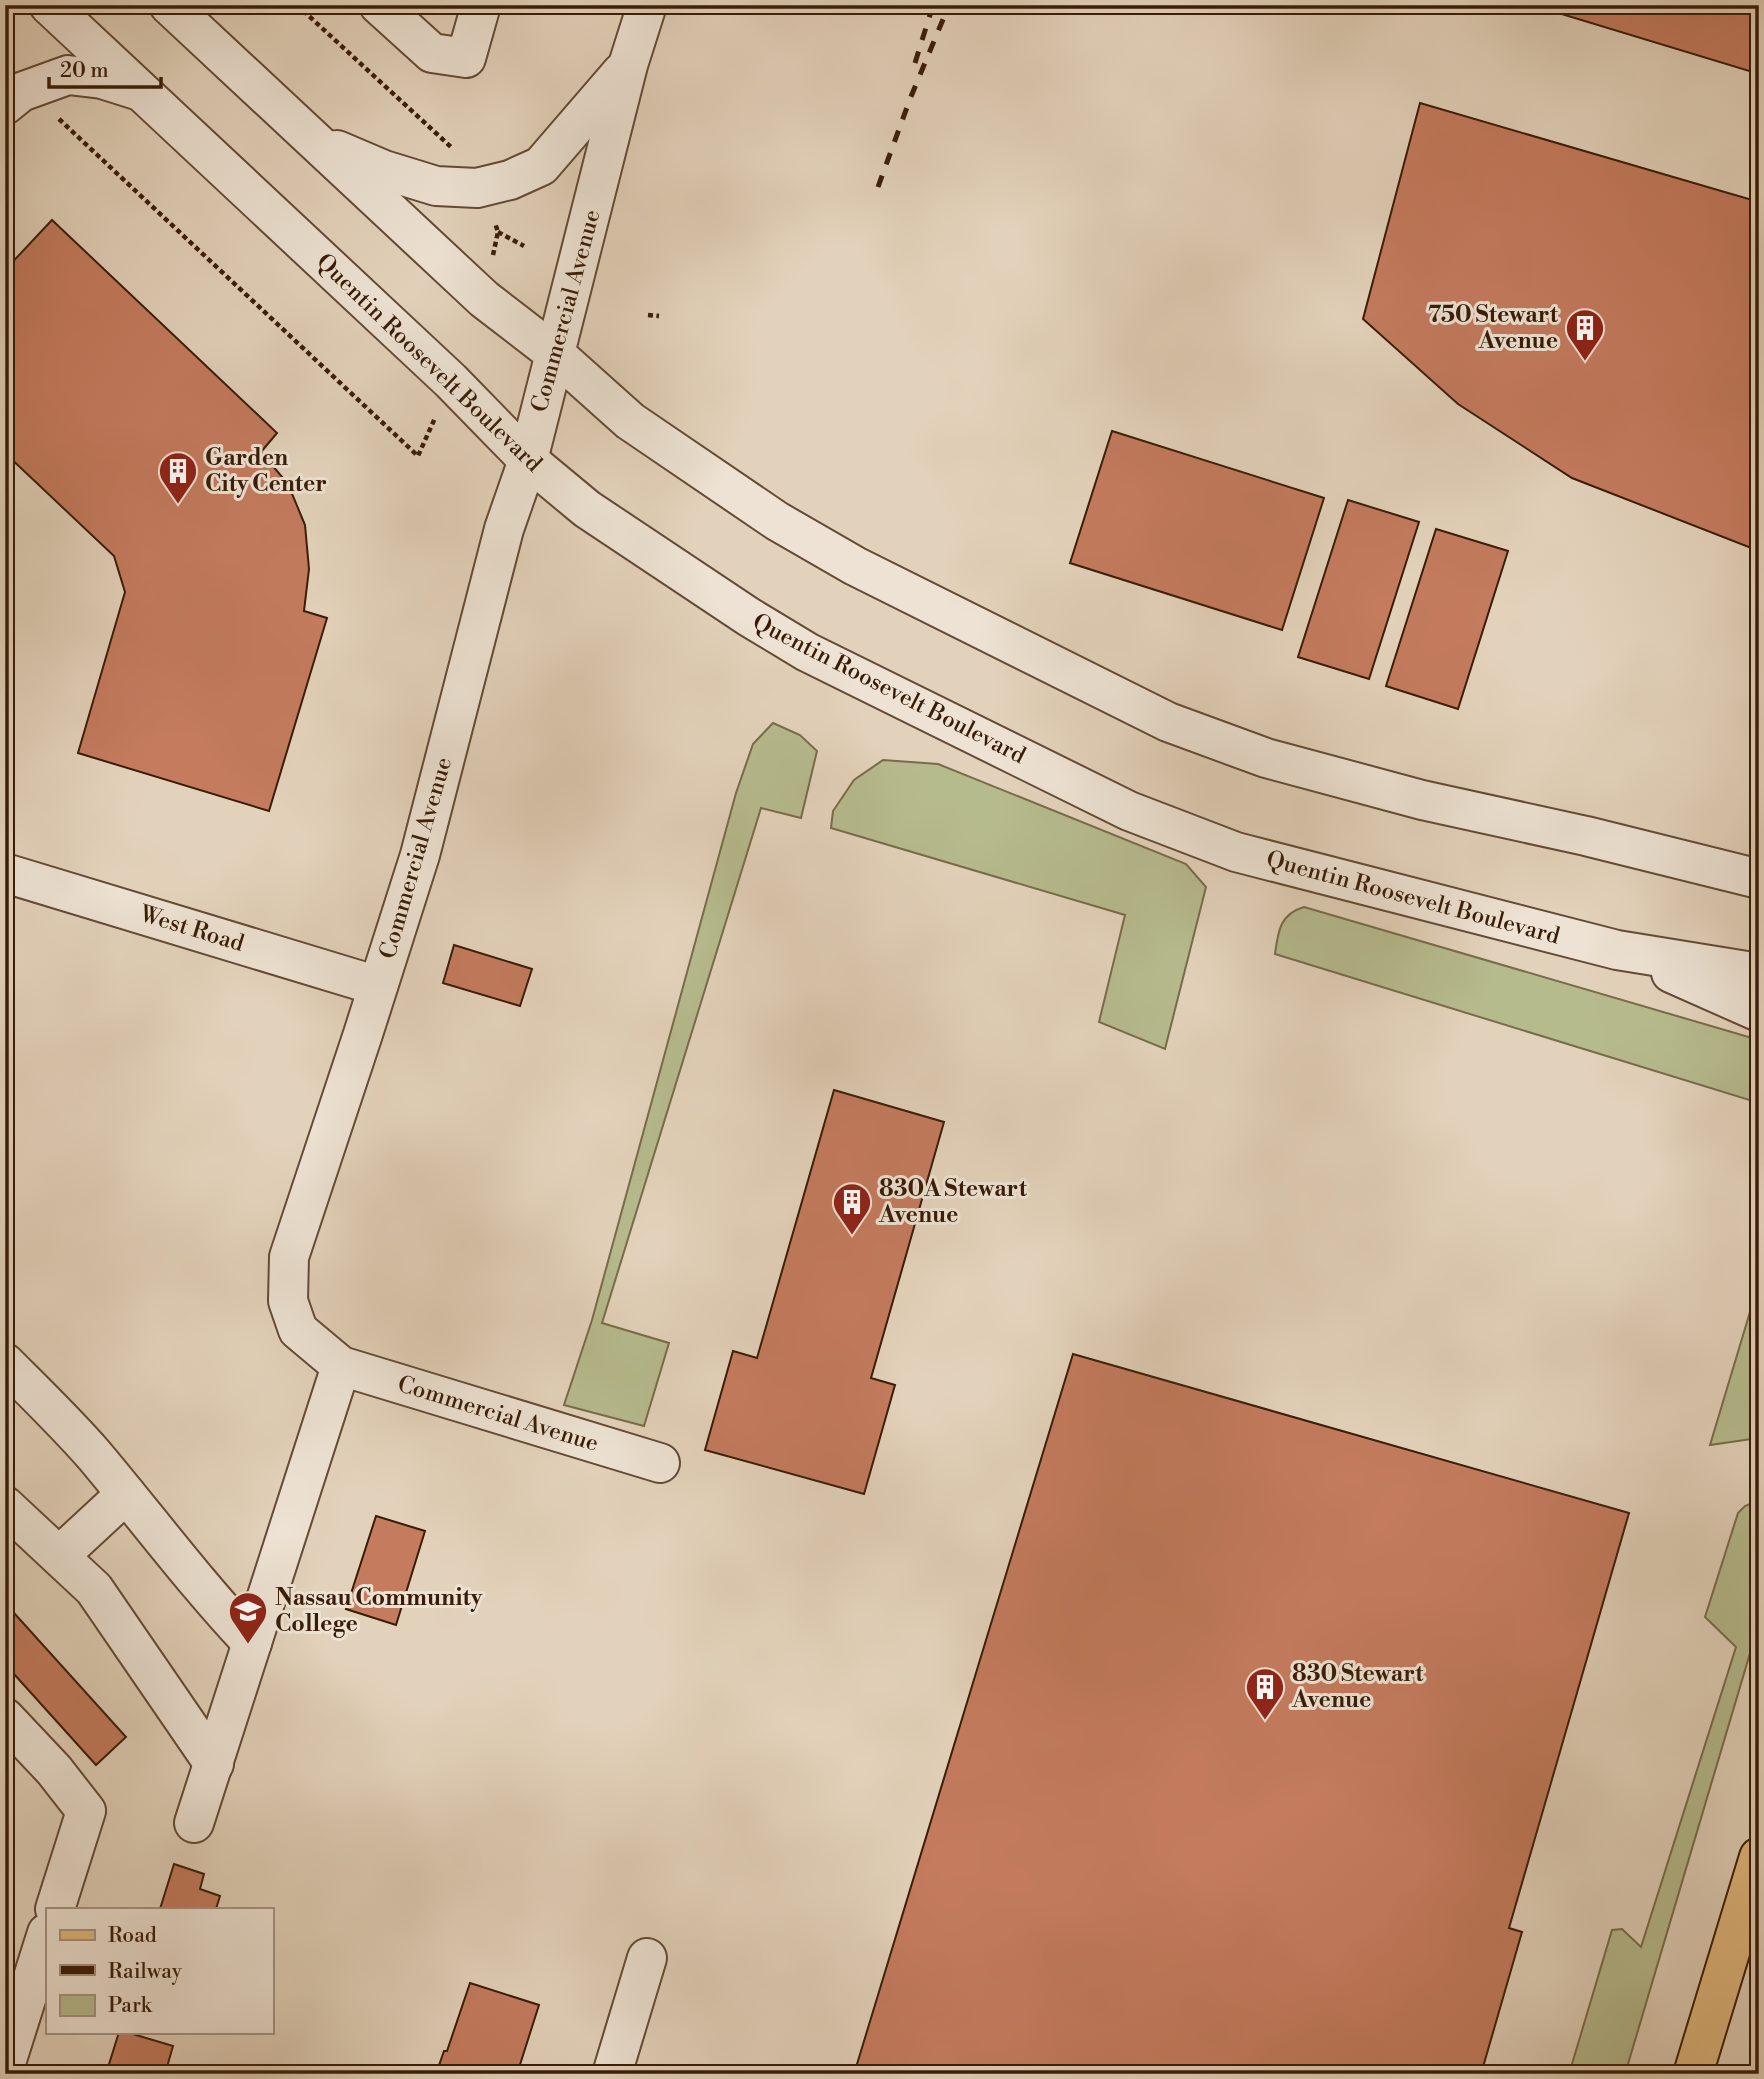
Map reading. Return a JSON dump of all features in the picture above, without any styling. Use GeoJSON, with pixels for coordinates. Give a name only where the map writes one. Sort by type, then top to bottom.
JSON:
{"type":"FeatureCollection","features":[{"type":"Feature","properties":{"kind":"main road"},"geometry":{"type":"LineString","coordinates":[[1693,2074],[1759,1857]]}},
{"type":"Feature","properties":{"kind":"street","name":"Quentin Roosevelt Boulevard"},"geometry":{"type":"LineString","coordinates":[[49,5],[452,381],[528,460],[587,509],[749,617],[807,652],[1129,811],[1236,852],[1618,950],[1759,973]]}},
{"type":"Feature","properties":{"kind":"street"},"geometry":{"type":"LineString","coordinates":[[169,5],[484,299],[554,354],[630,421],[796,532],[855,566],[1167,722],[1266,758],[1422,800],[1586,835],[1759,879]]}},
{"type":"Feature","properties":{"kind":"street"},"geometry":{"type":"LineString","coordinates":[[379,5],[432,53],[466,58],[481,5]]}},
{"type":"Feature","properties":{"kind":"street","name":"Commercial Avenue"},"geometry":{"type":"LineString","coordinates":[[647,5],[628,65],[528,460],[505,529],[419,855],[289,1257],[288,1301],[298,1330],[341,1366],[660,1464]]}},
{"type":"Feature","properties":{"kind":"street"},"geometry":{"type":"LineString","coordinates":[[312,139],[384,170],[436,186],[477,188],[510,180],[541,166],[628,65]]}},
{"type":"Feature","properties":{"kind":"street"},"geometry":{"type":"LineString","coordinates":[[5,105],[20,92],[68,75],[102,79],[141,91]]}},
{"type":"Feature","properties":{"kind":"street","name":"West Road"},"geometry":{"type":"LineString","coordinates":[[5,873],[378,985]]}},
{"type":"Feature","properties":{"kind":"street"},"geometry":{"type":"LineString","coordinates":[[1618,950],[1759,1012]]}},
{"type":"Feature","properties":{"kind":"street"},"geometry":{"type":"LineString","coordinates":[[5,1363],[56,1413],[252,1643]]}},
{"type":"Feature","properties":{"kind":"street"},"geometry":{"type":"LineString","coordinates":[[194,1823],[341,1366]]}},
{"type":"Feature","properties":{"kind":"street"},"geometry":{"type":"LineString","coordinates":[[59,1556],[126,1494]]}},
{"type":"Feature","properties":{"kind":"street"},"geometry":{"type":"LineString","coordinates":[[5,1506],[94,1589],[214,1764]]}},
{"type":"Feature","properties":{"kind":"street"},"geometry":{"type":"LineString","coordinates":[[5,1718],[54,1770],[86,1811],[55,1908]]}},
{"type":"Feature","properties":{"kind":"street"},"geometry":{"type":"LineString","coordinates":[[5,2066],[46,1936]]}},
{"type":"Feature","properties":{"kind":"street"},"geometry":{"type":"LineString","coordinates":[[612,2074],[647,1958]]}},
{"type":"Feature","properties":{"kind":"path"},"geometry":{"type":"LineString","coordinates":[[498,232],[524,246]]}},
{"type":"Feature","properties":{"kind":"path"},"geometry":{"type":"LineString","coordinates":[[648,315],[659,316]]}},
{"type":"Feature","properties":{"kind":"green space"},"geometry":{"type":"Polygon","coordinates":[[[773,723],[800,735],[817,751],[801,818],[761,808],[602,1323],[669,1343],[644,1426],[564,1405],[592,1320],[736,793],[753,744],[773,723]]]}},
{"type":"Feature","properties":{"kind":"green space"},"geometry":{"type":"Polygon","coordinates":[[[883,760],[938,764],[1186,864],[1206,887],[1165,1049],[1099,1022],[1125,915],[831,828],[833,811],[854,780],[883,760]]]}},
{"type":"Feature","properties":{"kind":"green space"},"geometry":{"type":"Polygon","coordinates":[[[1304,907],[1759,1040],[1759,1103],[1275,954],[1279,931],[1285,919],[1304,907]]]}},
{"type":"Feature","properties":{"kind":"green space"},"geometry":{"type":"Polygon","coordinates":[[[1759,1282],[1759,1438],[1710,1445],[1759,1282]]]}},
{"type":"Feature","properties":{"kind":"green space"},"geometry":{"type":"Polygon","coordinates":[[[1759,1500],[1759,1623],[1625,2074],[1569,2074],[1612,1930],[1622,1929],[1641,1947],[1736,1647],[1705,1617],[1738,1513],[1745,1506],[1759,1500]]]}},
{"type":"Feature","properties":{"kind":"building"},"geometry":{"type":"Polygon","coordinates":[[[1532,5],[1759,5],[1759,74],[1532,5]]]}},
{"type":"Feature","properties":{"kind":"building","name":"750 Stewart Avenue"},"geometry":{"type":"Polygon","coordinates":[[[1420,103],[1759,202],[1759,551],[1572,478],[1458,404],[1363,319],[1420,103]]]}},
{"type":"Feature","properties":{"kind":"building","name":"Garden City Center"},"geometry":{"type":"Polygon","coordinates":[[[52,220],[277,433],[261,452],[288,484],[305,525],[309,569],[304,611],[327,618],[269,811],[78,753],[125,592],[114,556],[5,453],[5,270],[52,220]]]}},
{"type":"Feature","properties":{"kind":"building"},"geometry":{"type":"Polygon","coordinates":[[[1112,431],[1324,498],[1282,630],[1070,563],[1112,431]]]}},
{"type":"Feature","properties":{"kind":"building"},"geometry":{"type":"Polygon","coordinates":[[[1348,500],[1419,522],[1369,679],[1298,657],[1348,500]]]}},
{"type":"Feature","properties":{"kind":"building"},"geometry":{"type":"Polygon","coordinates":[[[1436,529],[1508,551],[1458,709],[1386,686],[1436,529]]]}},
{"type":"Feature","properties":{"kind":"building"},"geometry":{"type":"Polygon","coordinates":[[[454,945],[532,969],[520,1006],[443,983],[454,945]]]}},
{"type":"Feature","properties":{"kind":"building","name":"830A Stewart Avenue"},"geometry":{"type":"Polygon","coordinates":[[[834,1090],[944,1122],[871,1378],[895,1385],[864,1494],[705,1450],[733,1351],[757,1358],[834,1090]]]}},
{"type":"Feature","properties":{"kind":"building","name":"830 Stewart Avenue"},"geometry":{"type":"Polygon","coordinates":[[[1073,1354],[1629,1513],[1509,1928],[1522,1932],[1481,2074],[854,2074],[1073,1354]]]}},
{"type":"Feature","properties":{"kind":"building"},"geometry":{"type":"Polygon","coordinates":[[[376,1516],[425,1531],[396,1625],[346,1609],[376,1516]]]}},
{"type":"Feature","properties":{"kind":"building"},"geometry":{"type":"Polygon","coordinates":[[[5,1603],[126,1737],[96,1765],[5,1664],[5,1603]]]}},
{"type":"Feature","properties":{"kind":"building"},"geometry":{"type":"Polygon","coordinates":[[[174,1864],[204,1874],[200,1889],[220,1896],[216,1908],[160,1908],[174,1864]]]}},
{"type":"Feature","properties":{"kind":"building"},"geometry":{"type":"Polygon","coordinates":[[[470,1983],[539,2005],[517,2074],[436,2074],[444,2051],[447,2051],[470,1983]]]}},
{"type":"Feature","properties":{"kind":"building"},"geometry":{"type":"Polygon","coordinates":[[[118,2034],[133,2034],[173,2046],[165,2074],[106,2074],[118,2034]]]}},
{"type":"Feature","properties":{"kind":"railway"},"geometry":{"type":"LineString","coordinates":[[915,63],[933,5]]}},
{"type":"Feature","properties":{"kind":"railway"},"geometry":{"type":"LineString","coordinates":[[878,187],[910,99],[949,5]]}},
{"type":"Feature","properties":{"kind":"place","name":"750 Stewart Avenue"},"geometry":{"type":"Point","coordinates":[1585,362]}},
{"type":"Feature","properties":{"kind":"place","name":"Garden City Center"},"geometry":{"type":"Point","coordinates":[178,505]}},
{"type":"Feature","properties":{"kind":"place","name":"830A Stewart Avenue"},"geometry":{"type":"Point","coordinates":[852,1236]}},
{"type":"Feature","properties":{"kind":"place","name":"Nassau Community College"},"geometry":{"type":"Point","coordinates":[248,1645]}},
{"type":"Feature","properties":{"kind":"place","name":"830 Stewart Avenue"},"geometry":{"type":"Point","coordinates":[1265,1721]}}]}
